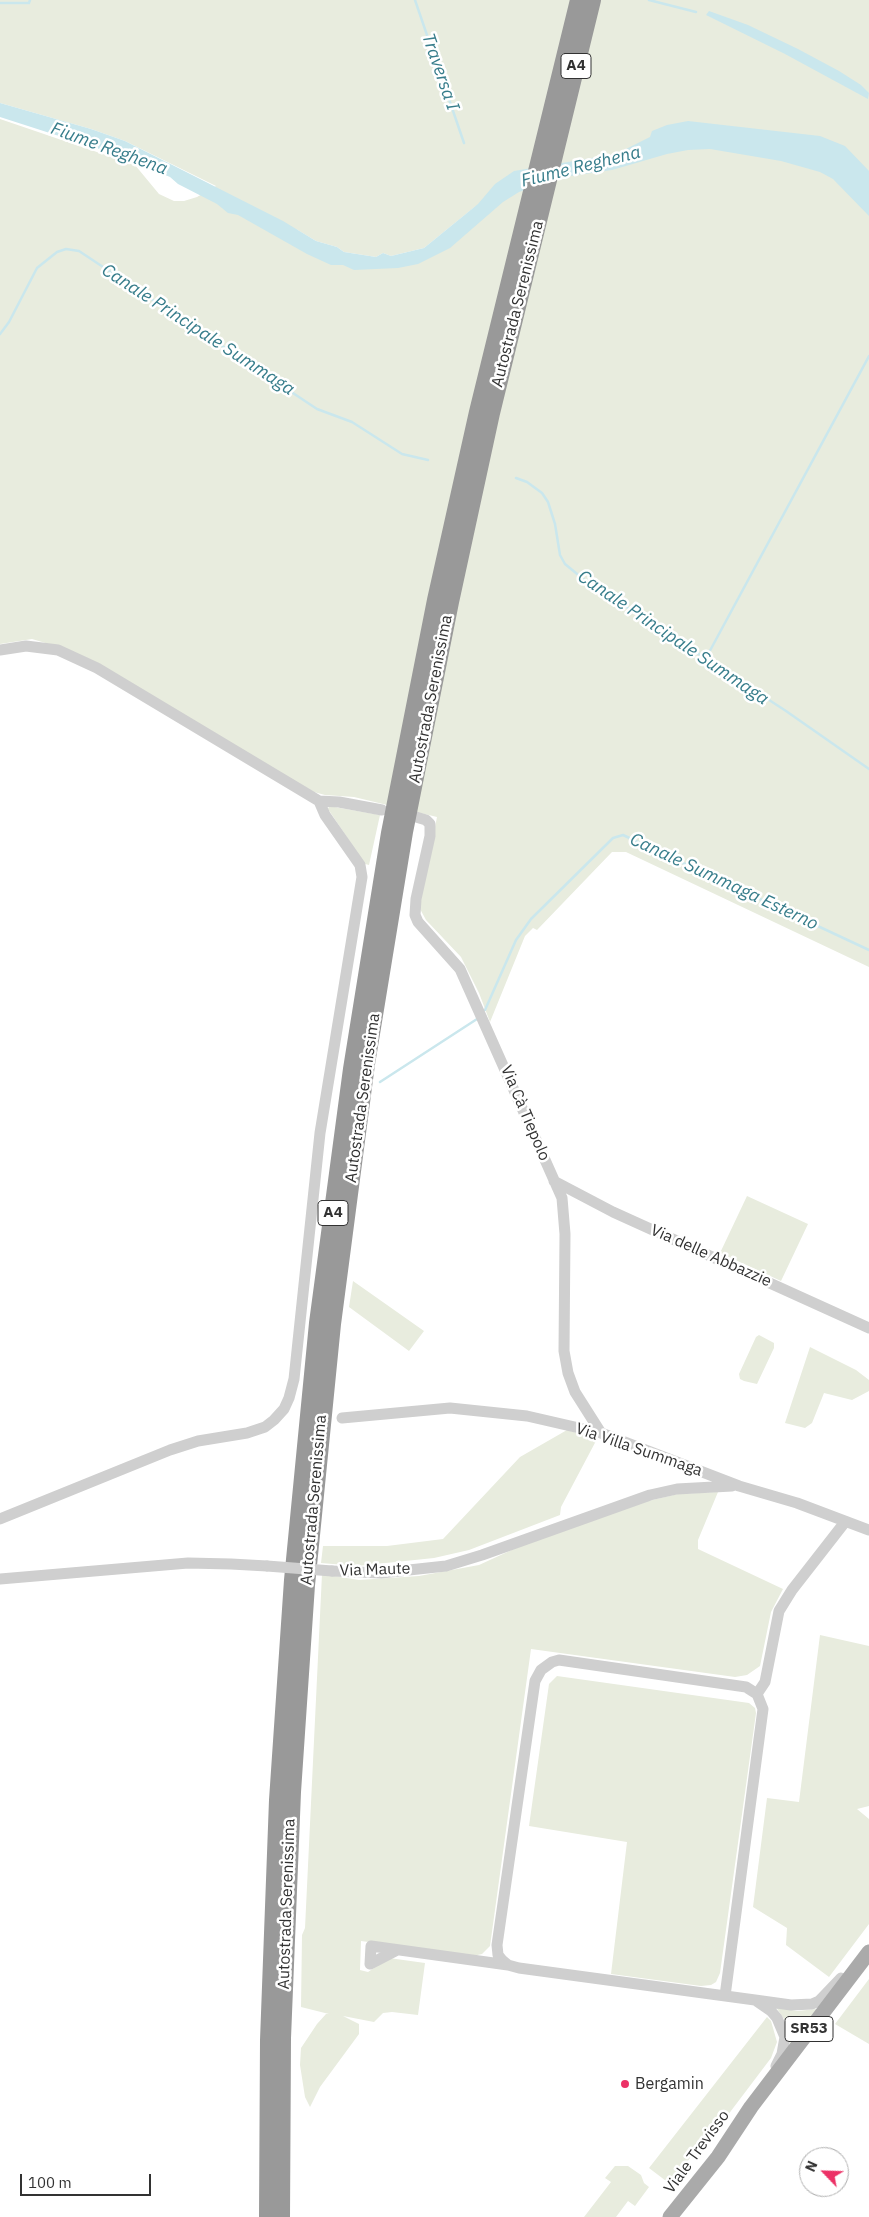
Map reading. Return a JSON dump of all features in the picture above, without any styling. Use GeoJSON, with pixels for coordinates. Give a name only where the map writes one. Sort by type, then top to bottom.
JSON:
{"type":"FeatureCollection","features":[{"type":"Feature","properties":{"kind":"highway","name":"Autostrada Serenissima"},"geometry":{"type":"LineString","coordinates":[[268,2217],[269,2040],[278,1800],[293,1580],[318,1323],[352,1069],[390,833],[436,600],[553,130],[579,0]]}},
{"type":"Feature","properties":{"kind":"highway","name":"Autostrada Serenissima"},"geometry":{"type":"LineString","coordinates":[[553,130],[592,0]]}},
{"type":"Feature","properties":{"kind":"highway","name":"Autostrada Serenissima"},"geometry":{"type":"LineString","coordinates":[[281,2217],[282,2038],[292,1792],[306,1585],[332,1324],[366,1064],[404,832],[450,602],[530,225]]}},
{"type":"Feature","properties":{"kind":"main road","name":"SR53"},"geometry":{"type":"LineString","coordinates":[[751,2107],[869,1952]]}},
{"type":"Feature","properties":{"kind":"main road"},"geometry":{"type":"LineString","coordinates":[[660,2217],[717,2144],[751,2107]]}},
{"type":"Feature","properties":{"kind":"main road","name":"Viale Trevisso"},"geometry":{"type":"LineString","coordinates":[[670,2217],[718,2157],[751,2107]]}},
{"type":"Feature","properties":{"kind":"street"},"geometry":{"type":"LineString","coordinates":[[0,650],[26,646],[40,646],[58,650],[97,668],[319,800],[382,810]]}},
{"type":"Feature","properties":{"kind":"street"},"geometry":{"type":"LineString","coordinates":[[0,1519],[170,1450],[198,1441],[247,1433],[265,1427],[284,1409],[289,1398],[294,1379],[320,1133],[362,877],[360,865],[325,815],[319,800]]}},
{"type":"Feature","properties":{"kind":"street","name":"Via Cà Tiepolo"},"geometry":{"type":"LineString","coordinates":[[416,818],[426,820],[430,824],[430,836],[416,899],[415,915],[418,922],[460,969],[510,1077],[562,1198],[564,1211],[564,1351],[568,1373],[575,1392],[601,1433]]}},
{"type":"Feature","properties":{"kind":"street","name":"Via delle Abbazzie"},"geometry":{"type":"LineString","coordinates":[[554,1181],[614,1212],[869,1328]]}},
{"type":"Feature","properties":{"kind":"street","name":"Via Villa Summaga"},"geometry":{"type":"LineString","coordinates":[[342,1418],[450,1408],[527,1416],[601,1433],[739,1486],[797,1503],[869,1530]]}},
{"type":"Feature","properties":{"kind":"street"},"geometry":{"type":"LineString","coordinates":[[691,1488],[696,1469]]}},
{"type":"Feature","properties":{"kind":"street","name":"Via Maute"},"geometry":{"type":"LineString","coordinates":[[0,1579],[188,1564],[231,1564],[381,1573],[446,1566],[482,1555],[650,1494],[691,1488],[739,1486]]}},
{"type":"Feature","properties":{"kind":"street"},"geometry":{"type":"LineString","coordinates":[[757,1694],[764,1682],[779,1611],[792,1590],[845,1522]]}},
{"type":"Feature","properties":{"kind":"street"},"geometry":{"type":"LineString","coordinates":[[508,1966],[498,1954],[496,1945],[534,1681],[541,1670],[552,1662],[559,1660],[746,1688],[757,1694],[763,1709],[725,1996]]}},
{"type":"Feature","properties":{"kind":"street"},"geometry":{"type":"LineString","coordinates":[[397,1950],[791,2005],[812,2004],[819,2001],[846,1973],[869,1944]]}},
{"type":"Feature","properties":{"kind":"street"},"geometry":{"type":"LineString","coordinates":[[751,2107],[758,2092],[780,2059],[784,2037],[777,2018],[755,2000]]}},
{"type":"Feature","properties":{"kind":"shaded area"},"geometry":{"type":"Polygon","coordinates":[[[0,0],[869,0],[869,967],[626,852],[612,852],[537,930],[533,928],[525,936],[490,1022],[479,993],[461,957],[426,920],[419,907],[437,817],[354,797],[325,795],[314,792],[66,649],[32,639],[0,644],[0,119],[135,165],[159,194],[174,201],[184,201],[197,197],[216,186],[125,141],[91,129],[0,103],[0,0]],[[477,205],[424,248],[391,256],[383,253],[376,257],[344,252],[337,247],[316,241],[296,229],[332,261],[421,256],[477,205]]]}},
{"type":"Feature","properties":{"kind":"shaded area"},"geometry":{"type":"Polygon","coordinates":[[[329,806],[380,815],[369,865],[365,864],[328,809],[329,806]]]}},
{"type":"Feature","properties":{"kind":"shaded area"},"geometry":{"type":"Polygon","coordinates":[[[747,1196],[808,1224],[781,1281],[720,1253],[747,1196]]]}},
{"type":"Feature","properties":{"kind":"shaded area"},"geometry":{"type":"Polygon","coordinates":[[[353,1281],[424,1331],[409,1351],[349,1307],[353,1281]]]}},
{"type":"Feature","properties":{"kind":"shaded area"},"geometry":{"type":"Polygon","coordinates":[[[759,1335],[774,1343],[774,1348],[757,1384],[740,1379],[739,1374],[756,1337],[759,1335]]]}},
{"type":"Feature","properties":{"kind":"shaded area"},"geometry":{"type":"Polygon","coordinates":[[[810,1347],[856,1370],[869,1380],[869,1391],[852,1400],[824,1393],[812,1423],[805,1428],[785,1423],[810,1347]]]}},
{"type":"Feature","properties":{"kind":"shaded area"},"geometry":{"type":"Polygon","coordinates":[[[567,1430],[597,1439],[561,1507],[560,1515],[469,1550],[434,1558],[357,1566],[321,1563],[323,1546],[387,1546],[443,1539],[520,1457],[567,1430]]]}},
{"type":"Feature","properties":{"kind":"shaded area"},"geometry":{"type":"Polygon","coordinates":[[[718,1492],[698,1540],[698,1549],[783,1589],[771,1612],[760,1666],[747,1675],[735,1677],[531,1649],[490,1946],[482,1954],[473,1956],[361,1941],[360,1970],[368,1972],[389,1958],[425,1963],[418,2015],[392,2012],[383,2013],[374,2022],[343,2016],[359,2024],[359,2034],[320,2087],[310,2107],[305,2097],[300,2065],[301,2048],[317,2024],[326,2014],[329,2014],[301,2007],[302,1935],[305,1928],[322,1574],[359,1580],[419,1576],[479,1565],[516,1548],[635,1504],[678,1494],[718,1492]]]}},
{"type":"Feature","properties":{"kind":"shaded area"},"geometry":{"type":"Polygon","coordinates":[[[820,1635],[869,1646],[869,1806],[857,1809],[869,1819],[869,1924],[829,1977],[786,1945],[787,1928],[753,1907],[767,1798],[799,1802],[820,1635]]]}},
{"type":"Feature","properties":{"kind":"shaded area"},"geometry":{"type":"Polygon","coordinates":[[[557,1676],[749,1703],[755,1708],[756,1713],[720,1973],[716,1982],[711,1985],[701,1986],[611,1974],[627,1842],[529,1826],[549,1684],[557,1676]]]}},
{"type":"Feature","properties":{"kind":"shaded area"},"geometry":{"type":"Polygon","coordinates":[[[869,1979],[869,2044],[835,2024],[869,1979]]]}},
{"type":"Feature","properties":{"kind":"shaded area"},"geometry":{"type":"Polygon","coordinates":[[[776,2007],[797,2011],[817,2009],[790,2044],[788,2025],[776,2007]]]}},
{"type":"Feature","properties":{"kind":"shaded area"},"geometry":{"type":"Polygon","coordinates":[[[767,2017],[771,2021],[777,2042],[771,2058],[709,2140],[703,2141],[670,2184],[649,2168],[767,2017]]]}},
{"type":"Feature","properties":{"kind":"shaded area"},"geometry":{"type":"Polygon","coordinates":[[[615,2166],[628,2166],[641,2175],[644,2183],[649,2187],[635,2206],[628,2201],[616,2217],[584,2217],[611,2182],[605,2178],[615,2166]]]}},
{"type":"Feature","properties":{"kind":"water"},"geometry":{"type":"Polygon","coordinates":[[[709,11],[748,25],[839,71],[861,85],[869,93],[868,99],[785,54],[706,15],[709,11]]]}},
{"type":"Feature","properties":{"kind":"water","name":"Fiume Reghena"},"geometry":{"type":"Polygon","coordinates":[[[0,103],[91,129],[125,141],[283,221],[316,241],[337,247],[344,252],[376,257],[383,253],[391,256],[424,248],[478,204],[495,184],[514,171],[616,154],[650,137],[652,131],[667,125],[688,121],[820,136],[845,146],[869,171],[869,216],[833,179],[820,172],[781,161],[710,149],[688,150],[612,170],[563,177],[519,192],[503,202],[450,248],[418,264],[398,268],[354,270],[343,265],[331,265],[307,254],[238,215],[228,213],[217,204],[178,184],[170,177],[146,167],[143,163],[131,161],[118,155],[0,117],[0,103]]]}},
{"type":"Feature","properties":{"kind":"waterway"},"geometry":{"type":"LineString","coordinates":[[0,3],[29,3],[30,0]]}},
{"type":"Feature","properties":{"kind":"waterway","name":"Traversa I"},"geometry":{"type":"LineString","coordinates":[[415,0],[464,143]]}},
{"type":"Feature","properties":{"kind":"waterway"},"geometry":{"type":"LineString","coordinates":[[649,0],[696,12]]}},
{"type":"Feature","properties":{"kind":"waterway","name":"Canale Principale Summaga"},"geometry":{"type":"LineString","coordinates":[[0,334],[9,322],[37,268],[57,252],[66,249],[79,251],[317,409],[352,422],[402,454],[428,460]]}},
{"type":"Feature","properties":{"kind":"waterway"},"geometry":{"type":"LineString","coordinates":[[706,658],[869,356]]}},
{"type":"Feature","properties":{"kind":"waterway","name":"Canale Principale Summaga"},"geometry":{"type":"LineString","coordinates":[[516,478],[527,482],[542,493],[548,502],[555,524],[560,555],[565,564],[582,578],[786,711],[869,769]]}},
{"type":"Feature","properties":{"kind":"waterway","name":"Canale Summaga Esterno"},"geometry":{"type":"LineString","coordinates":[[485,1010],[516,940],[531,919],[613,838],[623,835],[869,950]]}},
{"type":"Feature","properties":{"kind":"waterway","name":"Canale Summaga Esterno"},"geometry":{"type":"LineString","coordinates":[[380,1082],[477,1019]]}},
{"type":"Feature","properties":{"kind":"place","name":"Bergamin"},"geometry":{"type":"Point","coordinates":[625,2084]}}]}
